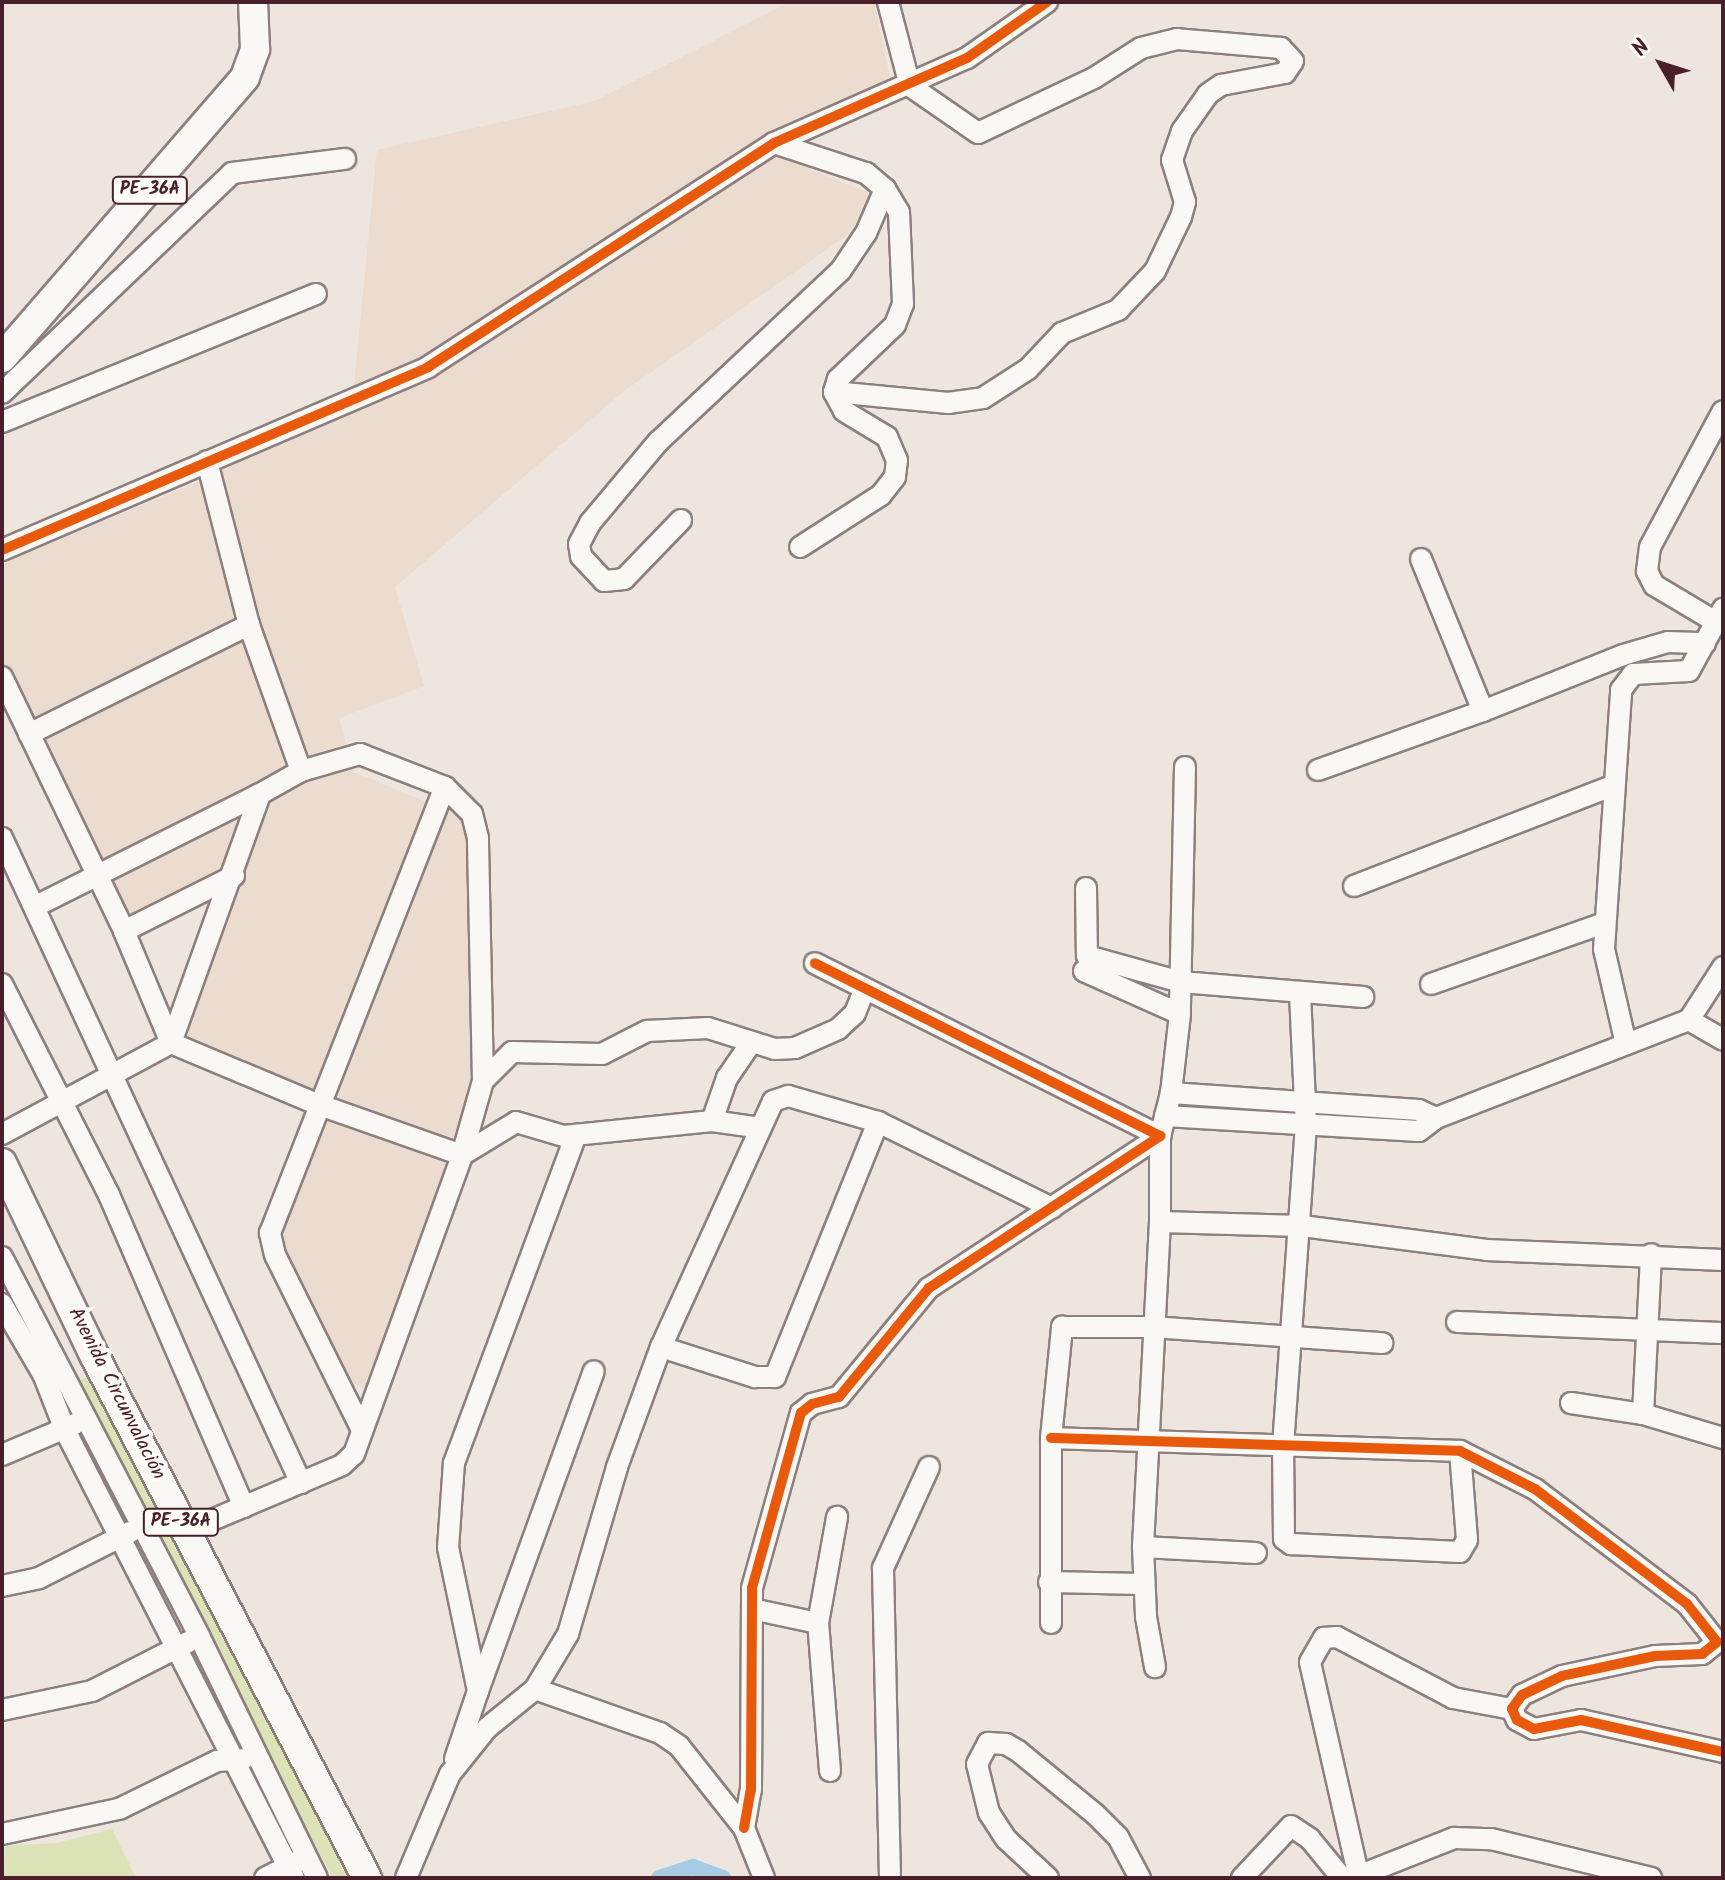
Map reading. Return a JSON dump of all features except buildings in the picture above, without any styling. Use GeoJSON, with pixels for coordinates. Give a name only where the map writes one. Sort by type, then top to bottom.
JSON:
{"type":"FeatureCollection","features":[{"type":"Feature","properties":{"kind":"highway","name":"PE-36A"},"geometry":{"type":"LineString","coordinates":[[2,358],[245,77],[255,49],[253,2]]}},
{"type":"Feature","properties":{"kind":"highway","name":"Avenida Circunvalación"},"geometry":{"type":"LineString","coordinates":[[2,1163],[186,1531],[367,1878]]}},
{"type":"Feature","properties":{"kind":"street"},"geometry":{"type":"LineString","coordinates":[[834,392],[948,403],[983,398],[1028,369],[1062,333],[1118,310],[1155,271],[1181,217],[1185,202],[1172,160],[1182,131],[1208,94],[1221,85],[1285,73],[1293,61],[1281,48],[1177,39],[1141,48],[1094,78],[978,133],[910,86],[888,2]]}},
{"type":"Feature","properties":{"kind":"street"},"geometry":{"type":"LineString","coordinates":[[2,550],[428,367],[774,143],[910,86],[967,58],[1047,2]]}},
{"type":"Feature","properties":{"kind":"street"},"geometry":{"type":"LineString","coordinates":[[774,143],[866,173],[885,189],[899,212],[903,304],[895,325],[838,379],[834,392],[844,411],[887,437],[897,460],[895,477],[881,495],[800,547]]}},
{"type":"Feature","properties":{"kind":"street"},"geometry":{"type":"LineString","coordinates":[[2,393],[232,173],[345,159]]}},
{"type":"Feature","properties":{"kind":"street"},"geometry":{"type":"LineString","coordinates":[[681,520],[624,579],[604,581],[581,556],[579,544],[590,523],[658,442],[841,270],[866,233],[885,189]]}},
{"type":"Feature","properties":{"kind":"street"},"geometry":{"type":"LineString","coordinates":[[2,422],[316,294]]}},
{"type":"Feature","properties":{"kind":"street"},"geometry":{"type":"LineString","coordinates":[[1625,1040],[1604,949],[1612,786],[1624,683],[1639,673],[1689,671],[1720,616],[1654,585],[1647,571],[1650,547],[1723,411]]}},
{"type":"Feature","properties":{"kind":"street"},"geometry":{"type":"LineString","coordinates":[[207,461],[249,625],[301,771]]}},
{"type":"Feature","properties":{"kind":"street"},"geometry":{"type":"LineString","coordinates":[[1421,559],[1483,711]]}},
{"type":"Feature","properties":{"kind":"street"},"geometry":{"type":"LineString","coordinates":[[29,734],[249,625]]}},
{"type":"Feature","properties":{"kind":"street"},"geometry":{"type":"LineString","coordinates":[[1318,770],[1483,711],[1623,655],[1668,642],[1705,643]]}},
{"type":"Feature","properties":{"kind":"street"},"geometry":{"type":"LineString","coordinates":[[2,677],[124,931],[171,1043],[317,1104],[462,1155]]}},
{"type":"Feature","properties":{"kind":"street"},"geometry":{"type":"LineString","coordinates":[[36,906],[301,771],[360,754],[445,787],[476,824],[483,1081],[462,1155],[354,1454],[342,1465],[186,1531]]}},
{"type":"Feature","properties":{"kind":"street"},"geometry":{"type":"LineString","coordinates":[[1155,1667],[1143,1584],[1143,1547],[1162,1126],[1171,1093],[1180,1014],[1185,767]]}},
{"type":"Feature","properties":{"kind":"street"},"geometry":{"type":"LineString","coordinates":[[1354,886],[1612,786]]}},
{"type":"Feature","properties":{"kind":"street"},"geometry":{"type":"LineString","coordinates":[[362,1430],[270,1240],[317,1104],[445,787]]}},
{"type":"Feature","properties":{"kind":"street"},"geometry":{"type":"LineString","coordinates":[[2,1134],[62,1102],[108,1072],[171,1043],[234,876],[260,794]]}},
{"type":"Feature","properties":{"kind":"street"},"geometry":{"type":"LineString","coordinates":[[2,838],[301,1483]]}},
{"type":"Feature","properties":{"kind":"street"},"geometry":{"type":"LineString","coordinates":[[124,931],[234,876]]}},
{"type":"Feature","properties":{"kind":"street"},"geometry":{"type":"LineString","coordinates":[[1086,888],[1085,954],[1181,982],[1363,997]]}},
{"type":"Feature","properties":{"kind":"street"},"geometry":{"type":"LineString","coordinates":[[1431,984],[1604,923]]}},
{"type":"Feature","properties":{"kind":"street"},"geometry":{"type":"LineString","coordinates":[[815,963],[864,991],[1162,1126],[1306,1125],[1419,1131],[1436,1118],[1625,1040],[1689,1020],[1723,967]]}},
{"type":"Feature","properties":{"kind":"street"},"geometry":{"type":"LineString","coordinates":[[1084,971],[1180,1014]]}},
{"type":"Feature","properties":{"kind":"street"},"geometry":{"type":"LineString","coordinates":[[2,984],[109,1195],[244,1507]]}},
{"type":"Feature","properties":{"kind":"street"},"geometry":{"type":"LineString","coordinates":[[483,1081],[512,1052],[602,1054],[647,1031],[708,1028],[775,1049],[814,1042],[855,1013],[864,991]]}},
{"type":"Feature","properties":{"kind":"street"},"geometry":{"type":"LineString","coordinates":[[1300,993],[1306,1125],[1302,1226],[1283,1443],[1283,1535],[1287,1542],[1454,1554],[1467,1540],[1460,1451]]}},
{"type":"Feature","properties":{"kind":"street"},"geometry":{"type":"LineString","coordinates":[[1689,1020],[1723,1040]]}},
{"type":"Feature","properties":{"kind":"street"},"geometry":{"type":"LineString","coordinates":[[712,1121],[727,1078],[751,1043]]}},
{"type":"Feature","properties":{"kind":"street"},"geometry":{"type":"LineString","coordinates":[[1171,1093],[1419,1110],[1436,1118]]}},
{"type":"Feature","properties":{"kind":"street"},"geometry":{"type":"LineString","coordinates":[[450,1774],[487,1728],[535,1689],[568,1634],[617,1467],[661,1347],[773,1101],[783,1096],[878,1122],[1052,1208]]}},
{"type":"Feature","properties":{"kind":"street"},"geometry":{"type":"LineString","coordinates":[[462,1155],[516,1122],[576,1135],[712,1121],[761,1128]]}},
{"type":"Feature","properties":{"kind":"street"},"geometry":{"type":"LineString","coordinates":[[661,1347],[755,1377],[775,1377],[878,1122]]}},
{"type":"Feature","properties":{"kind":"street"},"geometry":{"type":"LineString","coordinates":[[744,1828],[751,1790],[752,1609],[772,1503],[801,1413],[812,1404],[839,1397],[929,1288],[1052,1208],[1162,1126]]}},
{"type":"Feature","properties":{"kind":"street"},"geometry":{"type":"LineString","coordinates":[[478,1691],[448,1548],[454,1463],[576,1135]]}},
{"type":"Feature","properties":{"kind":"street"},"geometry":{"type":"LineString","coordinates":[[1160,1222],[1302,1226],[1486,1250],[1651,1254],[1723,1260]]}},
{"type":"Feature","properties":{"kind":"street"},"geometry":{"type":"LineString","coordinates":[[1643,1414],[1651,1254]]}},
{"type":"Feature","properties":{"kind":"street"},"geometry":{"type":"LineString","coordinates":[[2,1257],[252,1743],[296,1867]]}},
{"type":"Feature","properties":{"kind":"street"},"geometry":{"type":"LineString","coordinates":[[2,1291],[26,1304]]}},
{"type":"Feature","properties":{"kind":"street"},"geometry":{"type":"LineString","coordinates":[[2,1304],[44,1376],[65,1430],[177,1648],[227,1756],[296,1867],[317,1878]]}},
{"type":"Feature","properties":{"kind":"street"},"geometry":{"type":"LineString","coordinates":[[1457,1322],[1723,1333]]}},
{"type":"Feature","properties":{"kind":"street"},"geometry":{"type":"LineString","coordinates":[[1051,1623],[1051,1438],[1062,1327],[1152,1327],[1382,1343]]}},
{"type":"Feature","properties":{"kind":"street"},"geometry":{"type":"LineString","coordinates":[[406,1878],[450,1774],[594,1371]]}},
{"type":"Feature","properties":{"kind":"street"},"geometry":{"type":"LineString","coordinates":[[1571,1403],[1643,1414],[1723,1438]]}},
{"type":"Feature","properties":{"kind":"street"},"geometry":{"type":"LineString","coordinates":[[2,1455],[65,1430],[84,1419]]}},
{"type":"Feature","properties":{"kind":"street"},"geometry":{"type":"LineString","coordinates":[[1051,1438],[1147,1437],[1460,1451],[1547,1498],[1687,1604],[1717,1642],[1702,1654],[1655,1656],[1562,1676],[1522,1695],[1512,1709]]}},
{"type":"Feature","properties":{"kind":"street"},"geometry":{"type":"LineString","coordinates":[[890,1878],[883,1568],[929,1467]]}},
{"type":"Feature","properties":{"kind":"street"},"geometry":{"type":"LineString","coordinates":[[830,1771],[818,1623],[837,1517]]}},
{"type":"Feature","properties":{"kind":"street"},"geometry":{"type":"LineString","coordinates":[[2,1586],[39,1578],[142,1525]]}},
{"type":"Feature","properties":{"kind":"street"},"geometry":{"type":"LineString","coordinates":[[1143,1547],[1256,1553]]}},
{"type":"Feature","properties":{"kind":"street"},"geometry":{"type":"LineString","coordinates":[[1049,1582],[1143,1584]]}},
{"type":"Feature","properties":{"kind":"street"},"geometry":{"type":"LineString","coordinates":[[752,1609],[818,1623]]}},
{"type":"Feature","properties":{"kind":"street"},"geometry":{"type":"LineString","coordinates":[[2,1710],[92,1691],[199,1636]]}},
{"type":"Feature","properties":{"kind":"street"},"geometry":{"type":"LineString","coordinates":[[1353,1877],[1310,1662],[1324,1638],[1337,1637],[1453,1698],[1512,1709]]}},
{"type":"Feature","properties":{"kind":"street"},"geometry":{"type":"LineString","coordinates":[[535,1689],[660,1733],[679,1746],[744,1828],[764,1878]]}},
{"type":"Feature","properties":{"kind":"street"},"geometry":{"type":"LineString","coordinates":[[1512,1709],[1517,1720],[1534,1729],[1581,1720],[1723,1752]]}},
{"type":"Feature","properties":{"kind":"street"},"geometry":{"type":"LineString","coordinates":[[2,1834],[119,1809],[252,1743]]}},
{"type":"Feature","properties":{"kind":"street"},"geometry":{"type":"LineString","coordinates":[[1048,1878],[1006,1839],[989,1813],[977,1764],[988,1743],[1006,1744],[1018,1751],[1095,1814],[1118,1837],[1140,1878]]}},
{"type":"Feature","properties":{"kind":"street"},"geometry":{"type":"LineString","coordinates":[[1248,1875],[1291,1826],[1353,1877]]}},
{"type":"Feature","properties":{"kind":"street"},"geometry":{"type":"LineString","coordinates":[[1353,1877],[1454,1838],[1491,1839],[1651,1878]]}},
{"type":"Feature","properties":{"kind":"street"},"geometry":{"type":"LineString","coordinates":[[265,1878],[296,1867]]}},
{"type":"Feature","properties":{"kind":"shaded area"},"geometry":{"type":"Polygon","coordinates":[[[790,2],[874,2],[894,97],[803,142],[811,170],[876,196],[846,236],[624,391],[395,587],[424,686],[339,718],[354,772],[465,818],[484,911],[473,1164],[381,1396],[320,1367],[261,1234],[303,1111],[181,1057],[175,1045],[232,886],[117,935],[2,692],[2,564],[205,479],[352,406],[377,150],[595,101],[790,2]]]}},
{"type":"Feature","properties":{"kind":"green space"},"geometry":{"type":"Polygon","coordinates":[[[96,1372],[353,1877],[332,1878],[79,1381],[96,1372]]]}},
{"type":"Feature","properties":{"kind":"green space"},"geometry":{"type":"Polygon","coordinates":[[[112,1829],[136,1878],[4,1878],[5,1846],[57,1843],[112,1829]]]}},
{"type":"Feature","properties":{"kind":"waterway"},"geometry":{"type":"LineString","coordinates":[[659,1878],[693,1867],[723,1878]]}},
{"type":"Feature","properties":{"kind":"cycle path"},"geometry":{"type":"LineString","coordinates":[[2,550],[428,367],[774,143],[967,58],[1047,2]]}},
{"type":"Feature","properties":{"kind":"cycle path"},"geometry":{"type":"LineString","coordinates":[[744,1828],[751,1790],[752,1588],[801,1413],[812,1404],[839,1397],[929,1288],[1160,1136],[815,963]]}},
{"type":"Feature","properties":{"kind":"cycle path"},"geometry":{"type":"LineString","coordinates":[[1051,1438],[1460,1451],[1535,1489],[1687,1604],[1717,1642],[1702,1654],[1655,1656],[1562,1676],[1522,1695],[1512,1709],[1517,1720],[1534,1729],[1581,1720],[1723,1752]]}}]}
